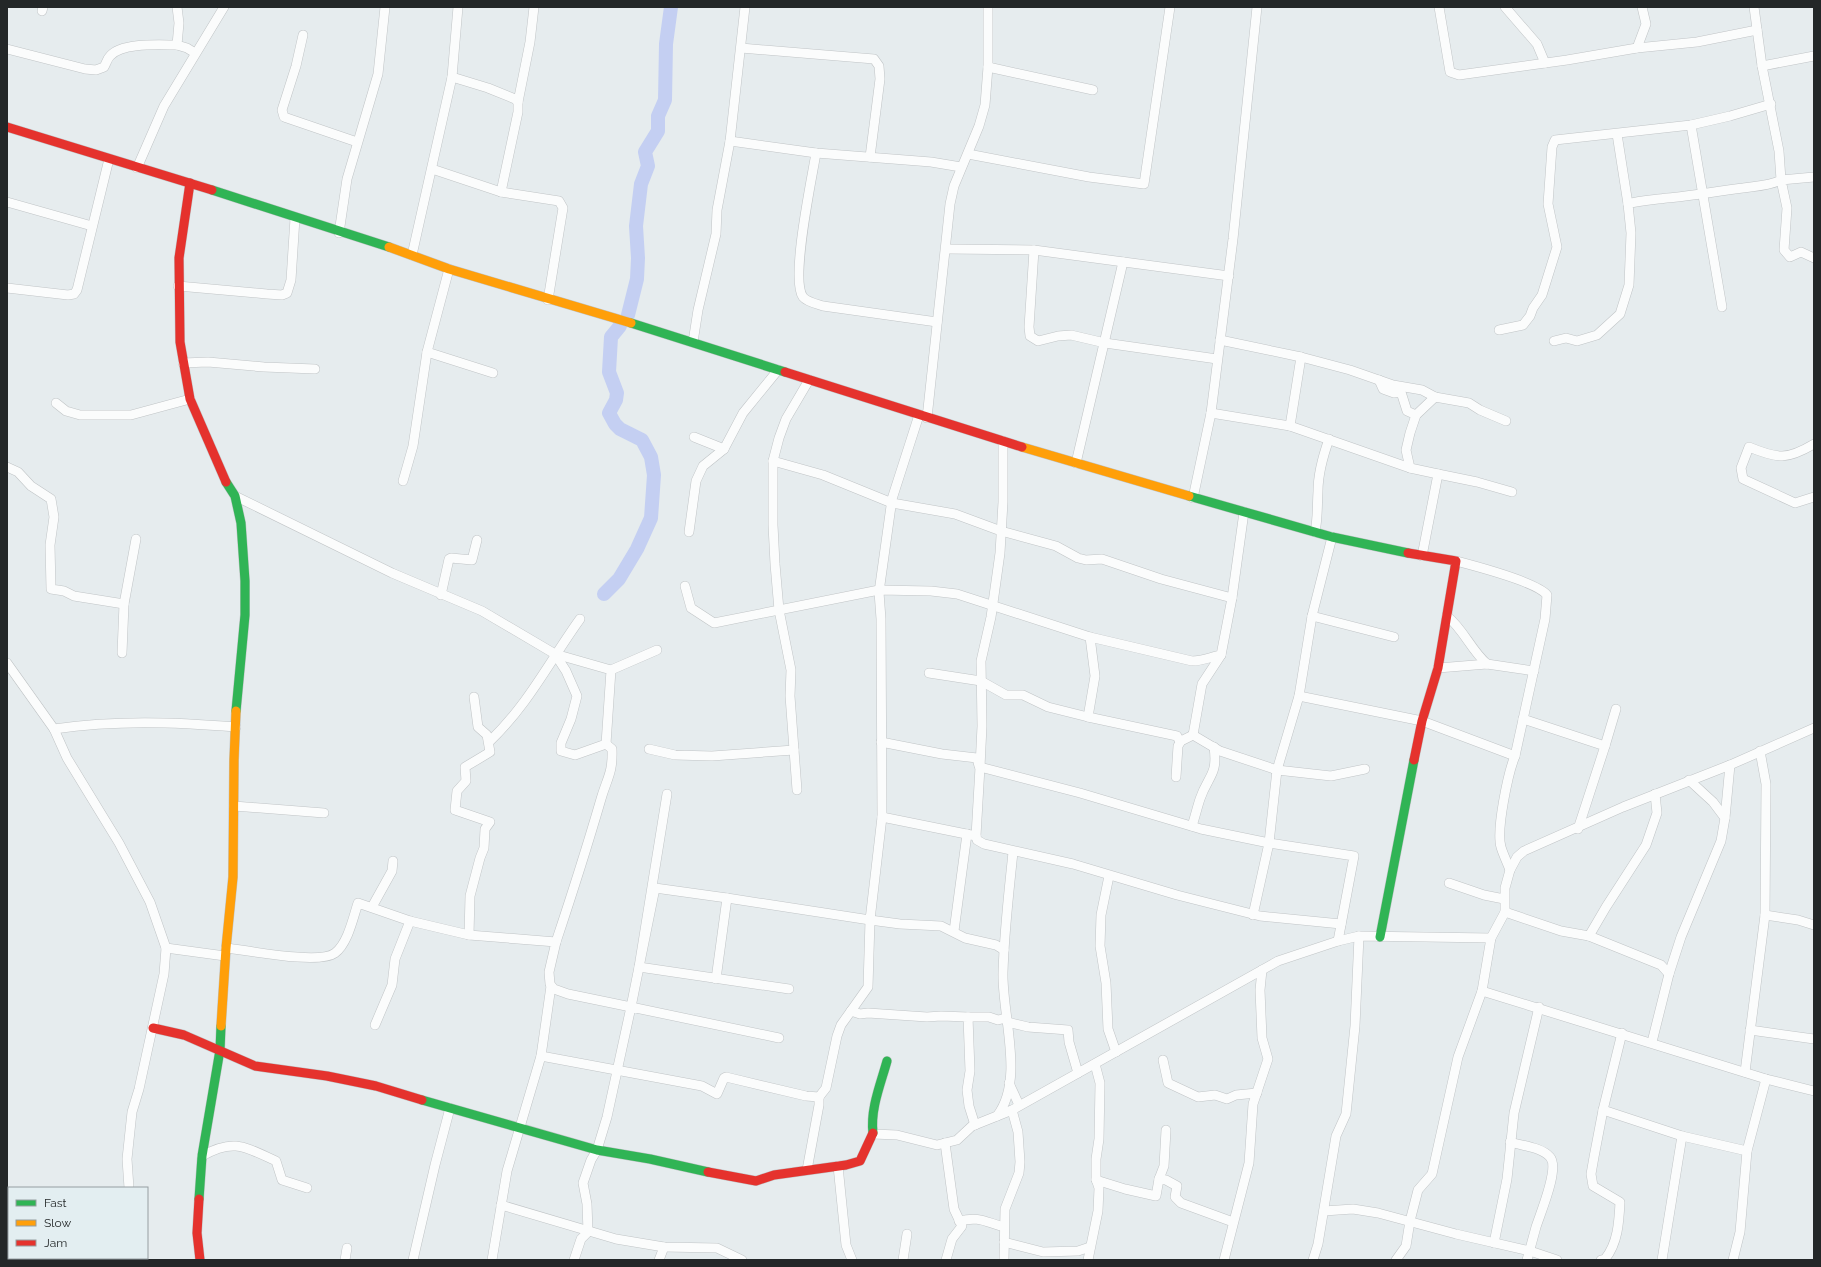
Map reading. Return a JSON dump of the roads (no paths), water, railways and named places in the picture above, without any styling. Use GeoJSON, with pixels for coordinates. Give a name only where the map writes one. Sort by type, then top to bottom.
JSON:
{"type":"FeatureCollection","features":[{"type":"Feature","properties":{"kind":"street"},"geometry":{"type":"LineString","coordinates":[[177,7],[179,23],[177,45]]}},
{"type":"Feature","properties":{"kind":"street"},"geometry":{"type":"LineString","coordinates":[[137,168],[164,106],[224,7]]}},
{"type":"Feature","properties":{"kind":"street"},"geometry":{"type":"LineString","coordinates":[[339,233],[347,178],[378,74],[385,7]]}},
{"type":"Feature","properties":{"kind":"street"},"geometry":{"type":"LineString","coordinates":[[412,255],[452,77],[458,7]]}},
{"type":"Feature","properties":{"kind":"street"},"geometry":{"type":"LineString","coordinates":[[501,192],[518,112],[518,102],[530,42],[534,7]]}},
{"type":"Feature","properties":{"kind":"street"},"geometry":{"type":"LineString","coordinates":[[693,342],[698,310],[716,234],[717,210],[730,141],[746,7]]}},
{"type":"Feature","properties":{"kind":"street"},"geometry":{"type":"LineString","coordinates":[[807,1170],[819,1106],[819,1097],[826,1088],[837,1036],[841,1025],[868,987],[870,920],[882,817],[881,619],[879,590],[892,503],[923,416],[947,249],[950,204],[961,167],[979,126],[985,105],[988,67],[988,7]]}},
{"type":"Feature","properties":{"kind":"street"},"geometry":{"type":"LineString","coordinates":[[968,154],[1089,177],[1144,184],[1170,7]]}},
{"type":"Feature","properties":{"kind":"street"},"geometry":{"type":"LineString","coordinates":[[1193,498],[1211,413],[1229,276],[1257,7]]}},
{"type":"Feature","properties":{"kind":"street"},"geometry":{"type":"LineString","coordinates":[[1440,7],[1450,72],[1452,74],[1459,75],[1637,48],[1696,42],[1757,30]]}},
{"type":"Feature","properties":{"kind":"street"},"geometry":{"type":"LineString","coordinates":[[1505,7],[1537,44],[1545,63]]}},
{"type":"Feature","properties":{"kind":"street"},"geometry":{"type":"LineString","coordinates":[[1637,48],[1646,24],[1642,7]]}},
{"type":"Feature","properties":{"kind":"street"},"geometry":{"type":"LineString","coordinates":[[1754,7],[1762,66],[1771,104],[1779,150],[1781,180],[1787,208],[1784,250],[1790,257],[1801,252],[1814,258]]}},
{"type":"Feature","properties":{"kind":"street"},"geometry":{"type":"LineString","coordinates":[[303,35],[296,66],[282,110],[284,117],[357,142]]}},
{"type":"Feature","properties":{"kind":"street"},"geometry":{"type":"LineString","coordinates":[[7,49],[85,69],[96,70],[104,67],[110,56],[116,52],[148,44],[177,45],[187,48],[195,53]]}},
{"type":"Feature","properties":{"kind":"street"},"geometry":{"type":"LineString","coordinates":[[741,48],[874,59],[879,66],[880,79],[870,157]]}},
{"type":"Feature","properties":{"kind":"street"},"geometry":{"type":"LineString","coordinates":[[1762,66],[1814,56]]}},
{"type":"Feature","properties":{"kind":"street"},"geometry":{"type":"LineString","coordinates":[[988,67],[1093,90]]}},
{"type":"Feature","properties":{"kind":"street"},"geometry":{"type":"LineString","coordinates":[[452,77],[494,90],[515,98],[518,102]]}},
{"type":"Feature","properties":{"kind":"street"},"geometry":{"type":"LineString","coordinates":[[1498,330],[1523,325],[1530,316],[1533,308],[1542,295],[1557,247],[1548,204],[1554,142],[1556,139],[1617,134],[1691,125],[1771,104]]}},
{"type":"Feature","properties":{"kind":"street"},"geometry":{"type":"LineString","coordinates":[[1691,125],[1722,307]]}},
{"type":"Feature","properties":{"kind":"street"},"geometry":{"type":"LineString","coordinates":[[7,127],[412,255],[449,269],[548,300],[633,323],[809,380],[1076,463],[1332,537],[1422,556],[1456,561],[1487,569],[1534,586],[1544,591],[1547,595],[1545,619],[1515,756],[1508,774],[1500,827],[1500,846],[1510,870]]}},
{"type":"Feature","properties":{"kind":"street"},"geometry":{"type":"LineString","coordinates":[[1554,341],[1566,338],[1577,341],[1597,336],[1620,314],[1629,285],[1631,233],[1617,134]]}},
{"type":"Feature","properties":{"kind":"street"},"geometry":{"type":"LineString","coordinates":[[730,141],[816,153],[931,162],[961,167]]}},
{"type":"Feature","properties":{"kind":"street"},"geometry":{"type":"LineString","coordinates":[[816,153],[801,244],[800,276],[802,296],[806,300],[823,306],[937,322]]}},
{"type":"Feature","properties":{"kind":"street"},"geometry":{"type":"LineString","coordinates":[[7,288],[68,295],[74,294],[78,290],[109,159]]}},
{"type":"Feature","properties":{"kind":"street"},"geometry":{"type":"LineString","coordinates":[[432,169],[501,192],[559,201],[563,208],[548,300]]}},
{"type":"Feature","properties":{"kind":"street"},"geometry":{"type":"LineString","coordinates":[[1628,204],[1643,199],[1667,198],[1757,187],[1775,184],[1781,180],[1814,177]]}},
{"type":"Feature","properties":{"kind":"street"},"geometry":{"type":"LineString","coordinates":[[190,184],[180,251],[178,286],[183,363],[190,399],[223,477],[235,496],[241,523],[245,581],[245,615],[236,727],[233,877],[226,952],[220,1050],[202,1156],[197,1233],[200,1260]]}},
{"type":"Feature","properties":{"kind":"street"},"geometry":{"type":"LineString","coordinates":[[7,202],[92,226]]}},
{"type":"Feature","properties":{"kind":"street"},"geometry":{"type":"LineString","coordinates":[[178,286],[282,295],[287,293],[291,280],[296,218]]}},
{"type":"Feature","properties":{"kind":"street"},"geometry":{"type":"LineString","coordinates":[[947,249],[1034,250],[1229,276]]}},
{"type":"Feature","properties":{"kind":"street"},"geometry":{"type":"LineString","coordinates":[[1034,250],[1033,286],[1029,315],[1030,336],[1038,341],[1058,336],[1071,335],[1105,343],[1217,359]]}},
{"type":"Feature","properties":{"kind":"street"},"geometry":{"type":"LineString","coordinates":[[1076,463],[1123,262]]}},
{"type":"Feature","properties":{"kind":"street"},"geometry":{"type":"LineString","coordinates":[[403,481],[413,446],[426,352],[449,269]]}},
{"type":"Feature","properties":{"kind":"street"},"geometry":{"type":"LineString","coordinates":[[1220,340],[1301,357],[1350,370],[1392,385],[1422,390],[1435,397],[1469,403],[1480,410],[1506,421]]}},
{"type":"Feature","properties":{"kind":"street"},"geometry":{"type":"LineString","coordinates":[[426,352],[493,373]]}},
{"type":"Feature","properties":{"kind":"street"},"geometry":{"type":"LineString","coordinates":[[1290,426],[1301,357]]}},
{"type":"Feature","properties":{"kind":"street"},"geometry":{"type":"LineString","coordinates":[[183,363],[208,362],[264,367],[315,369]]}},
{"type":"Feature","properties":{"kind":"street"},"geometry":{"type":"LineString","coordinates":[[689,532],[696,481],[703,466],[724,448],[743,413],[778,370]]}},
{"type":"Feature","properties":{"kind":"street"},"geometry":{"type":"LineString","coordinates":[[797,790],[790,696],[791,670],[779,610],[773,525],[774,461],[779,438],[786,419],[809,380]]}},
{"type":"Feature","properties":{"kind":"street"},"geometry":{"type":"LineString","coordinates":[[1379,380],[1383,389],[1394,393],[1401,392],[1407,411],[1416,415]]}},
{"type":"Feature","properties":{"kind":"street"},"geometry":{"type":"LineString","coordinates":[[1410,468],[1410,459],[1406,450],[1410,432],[1416,415],[1435,397]]}},
{"type":"Feature","properties":{"kind":"street"},"geometry":{"type":"LineString","coordinates":[[56,403],[66,411],[80,415],[131,415],[190,399]]}},
{"type":"Feature","properties":{"kind":"street"},"geometry":{"type":"LineString","coordinates":[[1211,413],[1290,426],[1410,468],[1476,482],[1512,492]]}},
{"type":"Feature","properties":{"kind":"street"},"geometry":{"type":"LineString","coordinates":[[694,437],[724,448]]}},
{"type":"Feature","properties":{"kind":"street"},"geometry":{"type":"LineString","coordinates":[[1315,532],[1319,516],[1318,491],[1321,465],[1329,439]]}},
{"type":"Feature","properties":{"kind":"street"},"geometry":{"type":"LineString","coordinates":[[1003,441],[1003,502],[1000,531],[1000,553],[988,633],[981,661],[982,726],[977,840],[984,844],[1013,852],[1073,864],[1108,876],[1253,915],[1340,924]]}},
{"type":"Feature","properties":{"kind":"street"},"geometry":{"type":"LineString","coordinates":[[1814,444],[1796,454],[1786,457],[1764,453],[1749,447],[1741,468],[1743,479],[1784,499],[1795,503],[1814,497]]}},
{"type":"Feature","properties":{"kind":"street"},"geometry":{"type":"LineString","coordinates":[[774,461],[823,475],[892,503],[955,514],[1000,531],[1056,546],[1078,558],[1102,559],[1161,579],[1232,598]]}},
{"type":"Feature","properties":{"kind":"street"},"geometry":{"type":"LineString","coordinates":[[7,467],[18,472],[32,486],[51,499],[54,517],[50,545],[51,589],[64,591],[74,596],[124,604]]}},
{"type":"Feature","properties":{"kind":"street"},"geometry":{"type":"LineString","coordinates":[[1422,556],[1438,474]]}},
{"type":"Feature","properties":{"kind":"street"},"geometry":{"type":"LineString","coordinates":[[235,496],[441,595],[482,611],[555,654],[611,670],[657,650]]}},
{"type":"Feature","properties":{"kind":"street"},"geometry":{"type":"LineString","coordinates":[[1193,735],[1202,684],[1221,655],[1232,598],[1244,512]]}},
{"type":"Feature","properties":{"kind":"street"},"geometry":{"type":"LineString","coordinates":[[1253,915],[1269,843],[1277,770],[1299,696],[1312,616],[1332,537]]}},
{"type":"Feature","properties":{"kind":"street"},"geometry":{"type":"LineString","coordinates":[[122,653],[124,604],[136,539]]}},
{"type":"Feature","properties":{"kind":"street"},"geometry":{"type":"LineString","coordinates":[[441,595],[449,559],[472,560],[478,540]]}},
{"type":"Feature","properties":{"kind":"street"},"geometry":{"type":"LineString","coordinates":[[1380,937],[1422,721],[1438,668],[1456,561]]}},
{"type":"Feature","properties":{"kind":"street"},"geometry":{"type":"LineString","coordinates":[[685,586],[691,608],[714,623],[879,590],[942,592],[957,594],[992,607],[1090,637],[1192,662],[1221,655]]}},
{"type":"Feature","properties":{"kind":"street"},"geometry":{"type":"LineString","coordinates":[[1312,616],[1394,637]]}},
{"type":"Feature","properties":{"kind":"street"},"geometry":{"type":"LineString","coordinates":[[1447,616],[1463,631],[1480,658],[1487,664]]}},
{"type":"Feature","properties":{"kind":"street"},"geometry":{"type":"LineString","coordinates":[[489,742],[521,709],[543,678],[555,654],[580,619]]}},
{"type":"Feature","properties":{"kind":"street"},"geometry":{"type":"LineString","coordinates":[[1088,717],[1095,676],[1090,637]]}},
{"type":"Feature","properties":{"kind":"street"},"geometry":{"type":"LineString","coordinates":[[555,654],[566,671],[577,696],[571,719],[561,743],[561,751],[575,755],[606,744]]}},
{"type":"Feature","properties":{"kind":"street"},"geometry":{"type":"LineString","coordinates":[[7,663],[54,729],[67,758],[119,843],[142,885],[156,918],[166,948],[164,974],[153,1028],[139,1089],[132,1112],[127,1159],[129,1187]]}},
{"type":"Feature","properties":{"kind":"street"},"geometry":{"type":"LineString","coordinates":[[1438,668],[1487,664],[1534,672]]}},
{"type":"Feature","properties":{"kind":"street"},"geometry":{"type":"LineString","coordinates":[[606,744],[611,670]]}},
{"type":"Feature","properties":{"kind":"street"},"geometry":{"type":"LineString","coordinates":[[929,673],[981,681],[1006,695],[1023,695],[1048,707],[1177,736],[1180,742],[1176,757],[1176,777]]}},
{"type":"Feature","properties":{"kind":"street"},"geometry":{"type":"LineString","coordinates":[[1299,696],[1422,721],[1515,756]]}},
{"type":"Feature","properties":{"kind":"street"},"geometry":{"type":"LineString","coordinates":[[468,935],[470,896],[484,848],[485,829],[490,822],[455,810],[457,791],[466,781],[465,767],[490,752],[487,735],[478,727],[474,697]]}},
{"type":"Feature","properties":{"kind":"street"},"geometry":{"type":"LineString","coordinates":[[1578,829],[1616,709]]}},
{"type":"Feature","properties":{"kind":"street"},"geometry":{"type":"LineString","coordinates":[[1523,719],[1605,746]]}},
{"type":"Feature","properties":{"kind":"street"},"geometry":{"type":"LineString","coordinates":[[54,729],[78,725],[170,722],[236,727]]}},
{"type":"Feature","properties":{"kind":"street"},"geometry":{"type":"LineString","coordinates":[[1396,1260],[1406,1246],[1410,1221],[1418,1190],[1432,1174],[1458,1057],[1482,991],[1491,938],[1505,912],[1504,899],[1510,870],[1517,857],[1524,851],[1578,829],[1654,794],[1730,765],[1814,728]]}},
{"type":"Feature","properties":{"kind":"street"},"geometry":{"type":"LineString","coordinates":[[1180,742],[1193,735]]}},
{"type":"Feature","properties":{"kind":"street"},"geometry":{"type":"LineString","coordinates":[[1193,735],[1220,751],[1277,770],[1331,776],[1365,768]]}},
{"type":"Feature","properties":{"kind":"street"},"geometry":{"type":"LineString","coordinates":[[881,742],[942,754],[977,758],[980,767]]}},
{"type":"Feature","properties":{"kind":"street"},"geometry":{"type":"LineString","coordinates":[[492,1260],[507,1171],[521,1129],[541,1056],[551,986],[549,972],[556,942],[588,846],[605,784],[612,768],[612,749],[606,744]]}},
{"type":"Feature","properties":{"kind":"street"},"geometry":{"type":"LineString","coordinates":[[1192,826],[1200,799],[1212,777],[1216,761],[1214,747]]}},
{"type":"Feature","properties":{"kind":"street"},"geometry":{"type":"LineString","coordinates":[[649,749],[675,755],[712,756],[794,750]]}},
{"type":"Feature","properties":{"kind":"street"},"geometry":{"type":"LineString","coordinates":[[1744,1072],[1765,915],[1766,784],[1760,751]]}},
{"type":"Feature","properties":{"kind":"street"},"geometry":{"type":"LineString","coordinates":[[1652,1042],[1669,974],[1681,937],[1721,841],[1725,818],[1730,765]]}},
{"type":"Feature","properties":{"kind":"street"},"geometry":{"type":"LineString","coordinates":[[980,767],[1080,793],[1192,826],[1269,843],[1354,856],[1338,941]]}},
{"type":"Feature","properties":{"kind":"street"},"geometry":{"type":"LineString","coordinates":[[1689,780],[1713,802],[1725,818]]}},
{"type":"Feature","properties":{"kind":"street"},"geometry":{"type":"LineString","coordinates":[[639,967],[667,794]]}},
{"type":"Feature","properties":{"kind":"street"},"geometry":{"type":"LineString","coordinates":[[1589,936],[1646,845],[1657,813],[1654,794]]}},
{"type":"Feature","properties":{"kind":"street"},"geometry":{"type":"LineString","coordinates":[[234,806],[324,813]]}},
{"type":"Feature","properties":{"kind":"street"},"geometry":{"type":"LineString","coordinates":[[882,817],[976,836]]}},
{"type":"Feature","properties":{"kind":"street"},"geometry":{"type":"LineString","coordinates":[[954,931],[967,834]]}},
{"type":"Feature","properties":{"kind":"street"},"geometry":{"type":"LineString","coordinates":[[997,1116],[1004,1107],[1009,1083],[1010,1057],[1003,987],[1004,950],[1013,852]]}},
{"type":"Feature","properties":{"kind":"street"},"geometry":{"type":"LineString","coordinates":[[372,908],[392,871],[393,861]]}},
{"type":"Feature","properties":{"kind":"street"},"geometry":{"type":"LineString","coordinates":[[1108,876],[1101,915],[1100,946],[1106,983],[1108,1029],[1116,1052]]}},
{"type":"Feature","properties":{"kind":"street"},"geometry":{"type":"LineString","coordinates":[[1449,883],[1484,895],[1504,899]]}},
{"type":"Feature","properties":{"kind":"street"},"geometry":{"type":"LineString","coordinates":[[574,1260],[581,1239],[588,1232],[587,1204],[583,1182],[591,1160],[597,1150],[607,1118],[655,888],[900,924],[927,924],[941,926],[954,931],[965,938],[996,945],[1004,950]]}},
{"type":"Feature","properties":{"kind":"street"},"geometry":{"type":"LineString","coordinates":[[716,979],[727,898]]}},
{"type":"Feature","properties":{"kind":"street"},"geometry":{"type":"LineString","coordinates":[[166,948],[288,956],[326,956],[335,953],[344,942],[358,903],[410,921],[468,935],[556,942]]}},
{"type":"Feature","properties":{"kind":"street"},"geometry":{"type":"LineString","coordinates":[[1505,912],[1562,931],[1589,936],[1661,966],[1669,974]]}},
{"type":"Feature","properties":{"kind":"street"},"geometry":{"type":"LineString","coordinates":[[1765,915],[1798,920],[1814,925]]}},
{"type":"Feature","properties":{"kind":"street"},"geometry":{"type":"LineString","coordinates":[[375,1025],[392,985],[395,959],[410,921]]}},
{"type":"Feature","properties":{"kind":"street"},"geometry":{"type":"LineString","coordinates":[[1313,1260],[1324,1211],[1336,1136],[1346,1114],[1355,1026],[1359,936]]}},
{"type":"Feature","properties":{"kind":"street"},"geometry":{"type":"LineString","coordinates":[[873,1134],[897,1135],[937,1145],[957,1140],[975,1125],[1015,1108],[1278,961],[1338,941],[1359,936],[1491,938]]}},
{"type":"Feature","properties":{"kind":"street"},"geometry":{"type":"LineString","coordinates":[[639,967],[716,979],[789,988]]}},
{"type":"Feature","properties":{"kind":"street"},"geometry":{"type":"LineString","coordinates":[[1224,1260],[1249,1163],[1253,1104],[1268,1059],[1262,1038],[1260,990],[1262,970]]}},
{"type":"Feature","properties":{"kind":"street"},"geometry":{"type":"LineString","coordinates":[[551,986],[558,992],[780,1038]]}},
{"type":"Feature","properties":{"kind":"street"},"geometry":{"type":"LineString","coordinates":[[1482,991],[1652,1042],[1766,1079],[1814,1090]]}},
{"type":"Feature","properties":{"kind":"street"},"geometry":{"type":"LineString","coordinates":[[1494,1243],[1503,1204],[1514,1113],[1539,1007]]}},
{"type":"Feature","properties":{"kind":"street"},"geometry":{"type":"LineString","coordinates":[[850,1011],[860,1014],[868,1013],[927,1017],[989,1017],[998,1020],[1007,1020],[1028,1027],[1068,1030],[1069,1042],[1078,1073]]}},
{"type":"Feature","properties":{"kind":"street"},"geometry":{"type":"LineString","coordinates":[[968,1017],[970,1071],[967,1090],[969,1106],[975,1125]]}},
{"type":"Feature","properties":{"kind":"street"},"geometry":{"type":"LineString","coordinates":[[153,1028],[184,1035],[255,1066],[348,1080],[376,1086],[597,1150],[657,1160],[716,1175],[756,1181],[774,1175],[838,1166],[860,1161],[865,1153],[866,1145],[873,1134],[872,1125],[877,1097],[887,1061]]}},
{"type":"Feature","properties":{"kind":"street"},"geometry":{"type":"LineString","coordinates":[[1750,1030],[1814,1039]]}},
{"type":"Feature","properties":{"kind":"street"},"geometry":{"type":"LineString","coordinates":[[1600,1260],[1605,1259],[1613,1247],[1619,1223],[1620,1202],[1593,1186],[1592,1166],[1603,1110],[1622,1033]]}},
{"type":"Feature","properties":{"kind":"street"},"geometry":{"type":"LineString","coordinates":[[541,1056],[618,1069],[702,1086],[716,1094],[726,1076],[806,1096],[819,1097]]}},
{"type":"Feature","properties":{"kind":"street"},"geometry":{"type":"LineString","coordinates":[[1163,1060],[1168,1083],[1183,1089],[1186,1093],[1198,1097],[1214,1095],[1227,1099],[1236,1095],[1257,1093]]}},
{"type":"Feature","properties":{"kind":"street"},"geometry":{"type":"LineString","coordinates":[[1090,1260],[1090,1247],[1098,1210],[1099,1188],[1096,1180],[1100,1083],[1095,1064]]}},
{"type":"Feature","properties":{"kind":"street"},"geometry":{"type":"LineString","coordinates":[[1733,1260],[1740,1232],[1747,1151],[1766,1079]]}},
{"type":"Feature","properties":{"kind":"street"},"geometry":{"type":"LineString","coordinates":[[1004,1260],[1005,1209],[1019,1173],[1020,1162],[1015,1108],[1009,1083]]}},
{"type":"Feature","properties":{"kind":"street"},"geometry":{"type":"LineString","coordinates":[[413,1260],[435,1164],[450,1108]]}},
{"type":"Feature","properties":{"kind":"street"},"geometry":{"type":"LineString","coordinates":[[1603,1110],[1682,1136],[1747,1151]]}},
{"type":"Feature","properties":{"kind":"street"},"geometry":{"type":"LineString","coordinates":[[1096,1180],[1125,1189],[1156,1196],[1159,1179],[1164,1166],[1166,1130]]}},
{"type":"Feature","properties":{"kind":"street"},"geometry":{"type":"LineString","coordinates":[[1662,1260],[1682,1136]]}},
{"type":"Feature","properties":{"kind":"street"},"geometry":{"type":"LineString","coordinates":[[1510,1142],[1538,1149],[1551,1157],[1553,1163],[1548,1191],[1529,1256]]}},
{"type":"Feature","properties":{"kind":"street"},"geometry":{"type":"LineString","coordinates":[[945,1143],[951,1195],[954,1209],[962,1226],[952,1239],[946,1260]]}},
{"type":"Feature","properties":{"kind":"street"},"geometry":{"type":"LineString","coordinates":[[202,1156],[215,1148],[237,1145],[276,1161],[282,1180],[307,1188]]}},
{"type":"Feature","properties":{"kind":"street"},"geometry":{"type":"LineString","coordinates":[[838,1166],[846,1245],[852,1260]]}},
{"type":"Feature","properties":{"kind":"street"},"geometry":{"type":"LineString","coordinates":[[1159,1179],[1166,1180],[1177,1186],[1175,1197],[1181,1203],[1233,1222]]}},
{"type":"Feature","properties":{"kind":"street"},"geometry":{"type":"LineString","coordinates":[[501,1205],[588,1232],[616,1239],[664,1248],[717,1248],[742,1260]]}},
{"type":"Feature","properties":{"kind":"street"},"geometry":{"type":"LineString","coordinates":[[1324,1211],[1353,1209],[1378,1213],[1494,1243],[1529,1256],[1556,1260]]}},
{"type":"Feature","properties":{"kind":"street"},"geometry":{"type":"LineString","coordinates":[[959,1221],[971,1218],[989,1220],[1004,1227]]}},
{"type":"Feature","properties":{"kind":"street"},"geometry":{"type":"LineString","coordinates":[[903,1260],[907,1234]]}},
{"type":"Feature","properties":{"kind":"street"},"geometry":{"type":"LineString","coordinates":[[1004,1242],[1043,1252],[1078,1251],[1090,1247]]}},
{"type":"Feature","properties":{"kind":"street"},"geometry":{"type":"LineString","coordinates":[[345,1260],[347,1248]]}},
{"type":"Feature","properties":{"kind":"street"},"geometry":{"type":"LineString","coordinates":[[659,1260],[664,1248]]}},
{"type":"Feature","properties":{"kind":"waterway"},"geometry":{"type":"LineString","coordinates":[[628,315],[637,279],[638,258],[636,226],[641,184],[648,166],[645,152],[658,131],[658,116],[665,100],[666,44],[671,7]]}},
{"type":"Feature","properties":{"kind":"waterway"},"geometry":{"type":"LineString","coordinates":[[604,594],[619,579],[637,549],[651,518],[654,475],[651,457],[642,440],[620,429],[615,424],[609,413],[616,400],[617,393],[609,372],[611,337],[620,326]]}}]}
